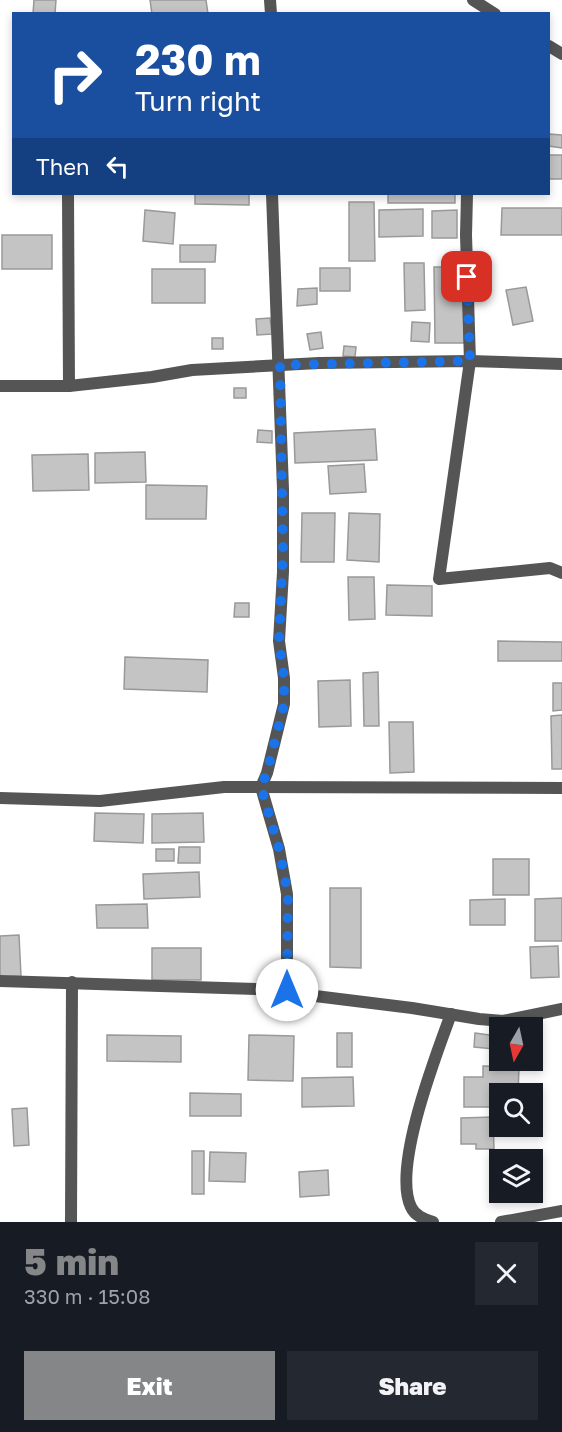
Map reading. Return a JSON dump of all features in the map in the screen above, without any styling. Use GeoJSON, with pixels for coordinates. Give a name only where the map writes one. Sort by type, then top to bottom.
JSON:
{"type":"FeatureCollection","features":[{"type":"Feature","properties":{"kind":"street"},"geometry":{"type":"LineString","coordinates":[[472,0],[492,12]]}},
{"type":"Feature","properties":{"kind":"street"},"geometry":{"type":"LineString","coordinates":[[68,195],[69,386]]}},
{"type":"Feature","properties":{"kind":"street"},"geometry":{"type":"LineString","coordinates":[[272,195],[280,365],[283,548],[279,641],[284,678],[284,705],[261,787],[279,849],[288,894],[287,990]]}},
{"type":"Feature","properties":{"kind":"street"},"geometry":{"type":"LineString","coordinates":[[467,195],[470,361],[439,579],[550,568],[562,573]]}},
{"type":"Feature","properties":{"kind":"street"},"geometry":{"type":"LineString","coordinates":[[0,386],[69,386],[140,379],[192,370],[280,365],[470,361],[562,364]]}},
{"type":"Feature","properties":{"kind":"street"},"geometry":{"type":"LineString","coordinates":[[0,798],[100,801],[224,787],[562,788]]}},
{"type":"Feature","properties":{"kind":"street"},"geometry":{"type":"LineString","coordinates":[[0,981],[287,990],[299,994],[313,994],[479,1019],[503,1020],[562,1009]]}},
{"type":"Feature","properties":{"kind":"street"},"geometry":{"type":"LineString","coordinates":[[71,1222],[72,982]]}},
{"type":"Feature","properties":{"kind":"street"},"geometry":{"type":"LineString","coordinates":[[433,1222],[420,1217],[411,1208],[405,1188],[408,1160],[418,1118],[451,1014]]}},
{"type":"Feature","properties":{"kind":"street"},"geometry":{"type":"LineString","coordinates":[[501,1222],[562,1211]]}},
{"type":"Feature","properties":{"kind":"building"},"geometry":{"type":"Polygon","coordinates":[[[34,0],[56,0],[55,12],[33,12],[34,0]]]}},
{"type":"Feature","properties":{"kind":"building"},"geometry":{"type":"Polygon","coordinates":[[[150,0],[206,0],[208,12],[152,12],[150,0]]]}},
{"type":"Feature","properties":{"kind":"building"},"geometry":{"type":"Polygon","coordinates":[[[550,134],[562,135],[562,148],[550,146],[550,134]]]}},
{"type":"Feature","properties":{"kind":"building"},"geometry":{"type":"Polygon","coordinates":[[[550,155],[562,155],[562,179],[550,179],[550,155]]]}},
{"type":"Feature","properties":{"kind":"building"},"geometry":{"type":"Polygon","coordinates":[[[195,195],[249,195],[249,205],[195,204],[195,195]]]}},
{"type":"Feature","properties":{"kind":"building"},"geometry":{"type":"Polygon","coordinates":[[[388,195],[455,195],[455,203],[388,203],[388,195]]]}},
{"type":"Feature","properties":{"kind":"building"},"geometry":{"type":"Polygon","coordinates":[[[349,202],[374,202],[375,261],[349,261],[349,202]]]}},
{"type":"Feature","properties":{"kind":"building"},"geometry":{"type":"Polygon","coordinates":[[[502,208],[562,208],[562,235],[501,235],[502,208]]]}},
{"type":"Feature","properties":{"kind":"building"},"geometry":{"type":"Polygon","coordinates":[[[423,209],[423,236],[379,237],[379,210],[423,209]]]}},
{"type":"Feature","properties":{"kind":"building"},"geometry":{"type":"Polygon","coordinates":[[[145,210],[175,213],[173,244],[143,241],[145,210]]]}},
{"type":"Feature","properties":{"kind":"building"},"geometry":{"type":"Polygon","coordinates":[[[457,210],[457,238],[432,238],[432,211],[457,210]]]}},
{"type":"Feature","properties":{"kind":"building"},"geometry":{"type":"Polygon","coordinates":[[[2,235],[52,235],[52,269],[2,269],[2,235]]]}},
{"type":"Feature","properties":{"kind":"building"},"geometry":{"type":"Polygon","coordinates":[[[180,245],[216,245],[215,262],[180,262],[180,245]]]}},
{"type":"Feature","properties":{"kind":"building"},"geometry":{"type":"Polygon","coordinates":[[[404,263],[424,263],[425,310],[405,311],[404,263]]]}},
{"type":"Feature","properties":{"kind":"building"},"geometry":{"type":"Polygon","coordinates":[[[434,267],[463,267],[464,343],[435,343],[434,267]]]}},
{"type":"Feature","properties":{"kind":"building"},"geometry":{"type":"Polygon","coordinates":[[[320,268],[350,268],[350,291],[320,291],[320,268]]]}},
{"type":"Feature","properties":{"kind":"building"},"geometry":{"type":"Polygon","coordinates":[[[152,269],[205,269],[205,303],[152,303],[152,269]]]}},
{"type":"Feature","properties":{"kind":"building"},"geometry":{"type":"Polygon","coordinates":[[[526,287],[533,321],[513,325],[506,290],[526,287]]]}},
{"type":"Feature","properties":{"kind":"building"},"geometry":{"type":"Polygon","coordinates":[[[317,288],[317,304],[297,306],[298,289],[317,288]]]}},
{"type":"Feature","properties":{"kind":"building"},"geometry":{"type":"Polygon","coordinates":[[[270,318],[272,334],[257,335],[256,319],[270,318]]]}},
{"type":"Feature","properties":{"kind":"building"},"geometry":{"type":"Polygon","coordinates":[[[412,322],[430,323],[429,342],[411,341],[412,322]]]}},
{"type":"Feature","properties":{"kind":"building"},"geometry":{"type":"Polygon","coordinates":[[[321,332],[323,348],[310,350],[307,334],[321,332]]]}},
{"type":"Feature","properties":{"kind":"building"},"geometry":{"type":"Polygon","coordinates":[[[212,338],[223,338],[223,349],[212,349],[212,338]]]}},
{"type":"Feature","properties":{"kind":"building"},"geometry":{"type":"Polygon","coordinates":[[[344,346],[356,347],[355,357],[343,356],[344,346]]]}},
{"type":"Feature","properties":{"kind":"building"},"geometry":{"type":"Polygon","coordinates":[[[234,388],[246,388],[246,398],[234,398],[234,388]]]}},
{"type":"Feature","properties":{"kind":"building"},"geometry":{"type":"Polygon","coordinates":[[[375,429],[377,460],[295,463],[294,433],[375,429]]]}},
{"type":"Feature","properties":{"kind":"building"},"geometry":{"type":"Polygon","coordinates":[[[258,430],[272,431],[272,443],[257,442],[258,430]]]}},
{"type":"Feature","properties":{"kind":"building"},"geometry":{"type":"Polygon","coordinates":[[[145,452],[146,482],[95,483],[95,453],[145,452]]]}},
{"type":"Feature","properties":{"kind":"building"},"geometry":{"type":"Polygon","coordinates":[[[88,454],[89,490],[33,491],[32,455],[88,454]]]}},
{"type":"Feature","properties":{"kind":"building"},"geometry":{"type":"Polygon","coordinates":[[[364,464],[366,492],[330,494],[328,466],[364,464]]]}},
{"type":"Feature","properties":{"kind":"building"},"geometry":{"type":"Polygon","coordinates":[[[146,485],[207,486],[206,519],[146,519],[146,485]]]}},
{"type":"Feature","properties":{"kind":"building"},"geometry":{"type":"Polygon","coordinates":[[[302,513],[335,513],[334,562],[301,562],[302,513]]]}},
{"type":"Feature","properties":{"kind":"building"},"geometry":{"type":"Polygon","coordinates":[[[349,513],[380,514],[379,562],[347,560],[349,513]]]}},
{"type":"Feature","properties":{"kind":"building"},"geometry":{"type":"Polygon","coordinates":[[[348,577],[374,577],[375,619],[349,620],[348,577]]]}},
{"type":"Feature","properties":{"kind":"building"},"geometry":{"type":"Polygon","coordinates":[[[387,585],[432,586],[432,616],[386,615],[387,585]]]}},
{"type":"Feature","properties":{"kind":"building"},"geometry":{"type":"Polygon","coordinates":[[[235,603],[249,603],[249,617],[234,617],[235,603]]]}},
{"type":"Feature","properties":{"kind":"building"},"geometry":{"type":"Polygon","coordinates":[[[498,641],[562,642],[562,661],[498,661],[498,641]]]}},
{"type":"Feature","properties":{"kind":"building"},"geometry":{"type":"Polygon","coordinates":[[[125,657],[208,660],[207,692],[124,689],[125,657]]]}},
{"type":"Feature","properties":{"kind":"building"},"geometry":{"type":"Polygon","coordinates":[[[378,672],[379,726],[364,726],[363,673],[378,672]]]}},
{"type":"Feature","properties":{"kind":"building"},"geometry":{"type":"Polygon","coordinates":[[[350,680],[351,726],[319,727],[318,681],[350,680]]]}},
{"type":"Feature","properties":{"kind":"building"},"geometry":{"type":"Polygon","coordinates":[[[553,683],[562,683],[562,710],[553,711],[553,683]]]}},
{"type":"Feature","properties":{"kind":"building"},"geometry":{"type":"Polygon","coordinates":[[[562,715],[562,769],[552,769],[551,716],[562,715]]]}},
{"type":"Feature","properties":{"kind":"building"},"geometry":{"type":"Polygon","coordinates":[[[389,722],[413,722],[414,772],[390,773],[389,722]]]}},
{"type":"Feature","properties":{"kind":"building"},"geometry":{"type":"Polygon","coordinates":[[[95,813],[144,814],[143,843],[94,841],[95,813]]]}},
{"type":"Feature","properties":{"kind":"building"},"geometry":{"type":"Polygon","coordinates":[[[203,813],[204,842],[152,843],[152,814],[203,813]]]}},
{"type":"Feature","properties":{"kind":"building"},"geometry":{"type":"Polygon","coordinates":[[[179,847],[200,847],[200,863],[178,863],[179,847]]]}},
{"type":"Feature","properties":{"kind":"building"},"geometry":{"type":"Polygon","coordinates":[[[156,849],[174,849],[174,861],[156,861],[156,849]]]}},
{"type":"Feature","properties":{"kind":"building"},"geometry":{"type":"Polygon","coordinates":[[[493,859],[529,859],[529,895],[493,895],[493,859]]]}},
{"type":"Feature","properties":{"kind":"building"},"geometry":{"type":"Polygon","coordinates":[[[199,872],[200,897],[144,899],[143,874],[199,872]]]}},
{"type":"Feature","properties":{"kind":"building"},"geometry":{"type":"Polygon","coordinates":[[[330,888],[361,888],[361,968],[330,967],[330,888]]]}},
{"type":"Feature","properties":{"kind":"building"},"geometry":{"type":"Polygon","coordinates":[[[562,898],[562,941],[535,941],[535,899],[562,898]]]}},
{"type":"Feature","properties":{"kind":"building"},"geometry":{"type":"Polygon","coordinates":[[[505,899],[505,925],[470,925],[470,900],[505,899]]]}},
{"type":"Feature","properties":{"kind":"building"},"geometry":{"type":"Polygon","coordinates":[[[147,904],[148,928],[97,928],[96,905],[147,904]]]}},
{"type":"Feature","properties":{"kind":"building"},"geometry":{"type":"Polygon","coordinates":[[[19,935],[21,976],[0,977],[0,936],[19,935]]]}},
{"type":"Feature","properties":{"kind":"building"},"geometry":{"type":"Polygon","coordinates":[[[558,946],[559,977],[531,978],[530,947],[558,946]]]}},
{"type":"Feature","properties":{"kind":"building"},"geometry":{"type":"Polygon","coordinates":[[[152,948],[201,948],[201,980],[152,980],[152,948]]]}},
{"type":"Feature","properties":{"kind":"building"},"geometry":{"type":"Polygon","coordinates":[[[337,1033],[352,1033],[352,1067],[337,1067],[337,1033]]]}},
{"type":"Feature","properties":{"kind":"building"},"geometry":{"type":"Polygon","coordinates":[[[475,1033],[489,1035],[489,1048],[474,1047],[475,1033]]]}},
{"type":"Feature","properties":{"kind":"building"},"geometry":{"type":"Polygon","coordinates":[[[107,1035],[181,1036],[181,1062],[107,1061],[107,1035]]]}},
{"type":"Feature","properties":{"kind":"building"},"geometry":{"type":"Polygon","coordinates":[[[249,1035],[294,1036],[293,1081],[248,1080],[249,1035]]]}},
{"type":"Feature","properties":{"kind":"building"},"geometry":{"type":"Polygon","coordinates":[[[483,1066],[489,1066],[489,1071],[519,1071],[518,1083],[489,1083],[489,1107],[464,1107],[464,1077],[483,1077],[483,1066]]]}},
{"type":"Feature","properties":{"kind":"building"},"geometry":{"type":"Polygon","coordinates":[[[353,1077],[354,1106],[302,1107],[302,1078],[353,1077]]]}},
{"type":"Feature","properties":{"kind":"building"},"geometry":{"type":"Polygon","coordinates":[[[190,1093],[241,1094],[241,1116],[190,1116],[190,1093]]]}},
{"type":"Feature","properties":{"kind":"building"},"geometry":{"type":"Polygon","coordinates":[[[27,1108],[29,1145],[14,1146],[12,1109],[27,1108]]]}},
{"type":"Feature","properties":{"kind":"building"},"geometry":{"type":"Polygon","coordinates":[[[489,1117],[489,1137],[494,1137],[494,1149],[476,1149],[476,1144],[461,1144],[461,1118],[489,1117]]]}},
{"type":"Feature","properties":{"kind":"building"},"geometry":{"type":"Polygon","coordinates":[[[192,1151],[204,1151],[204,1194],[192,1194],[192,1151]]]}},
{"type":"Feature","properties":{"kind":"building"},"geometry":{"type":"Polygon","coordinates":[[[210,1152],[246,1153],[245,1182],[209,1181],[210,1152]]]}},
{"type":"Feature","properties":{"kind":"building"},"geometry":{"type":"Polygon","coordinates":[[[328,1170],[329,1195],[300,1197],[299,1172],[328,1170]]]}},
{"type":"Feature","properties":{"kind":"route"},"geometry":{"type":"LineString","coordinates":[[287,990],[288,894],[279,849],[261,787],[284,705],[284,678],[279,641],[283,572],[280,365],[470,361],[467,277]]}}]}
